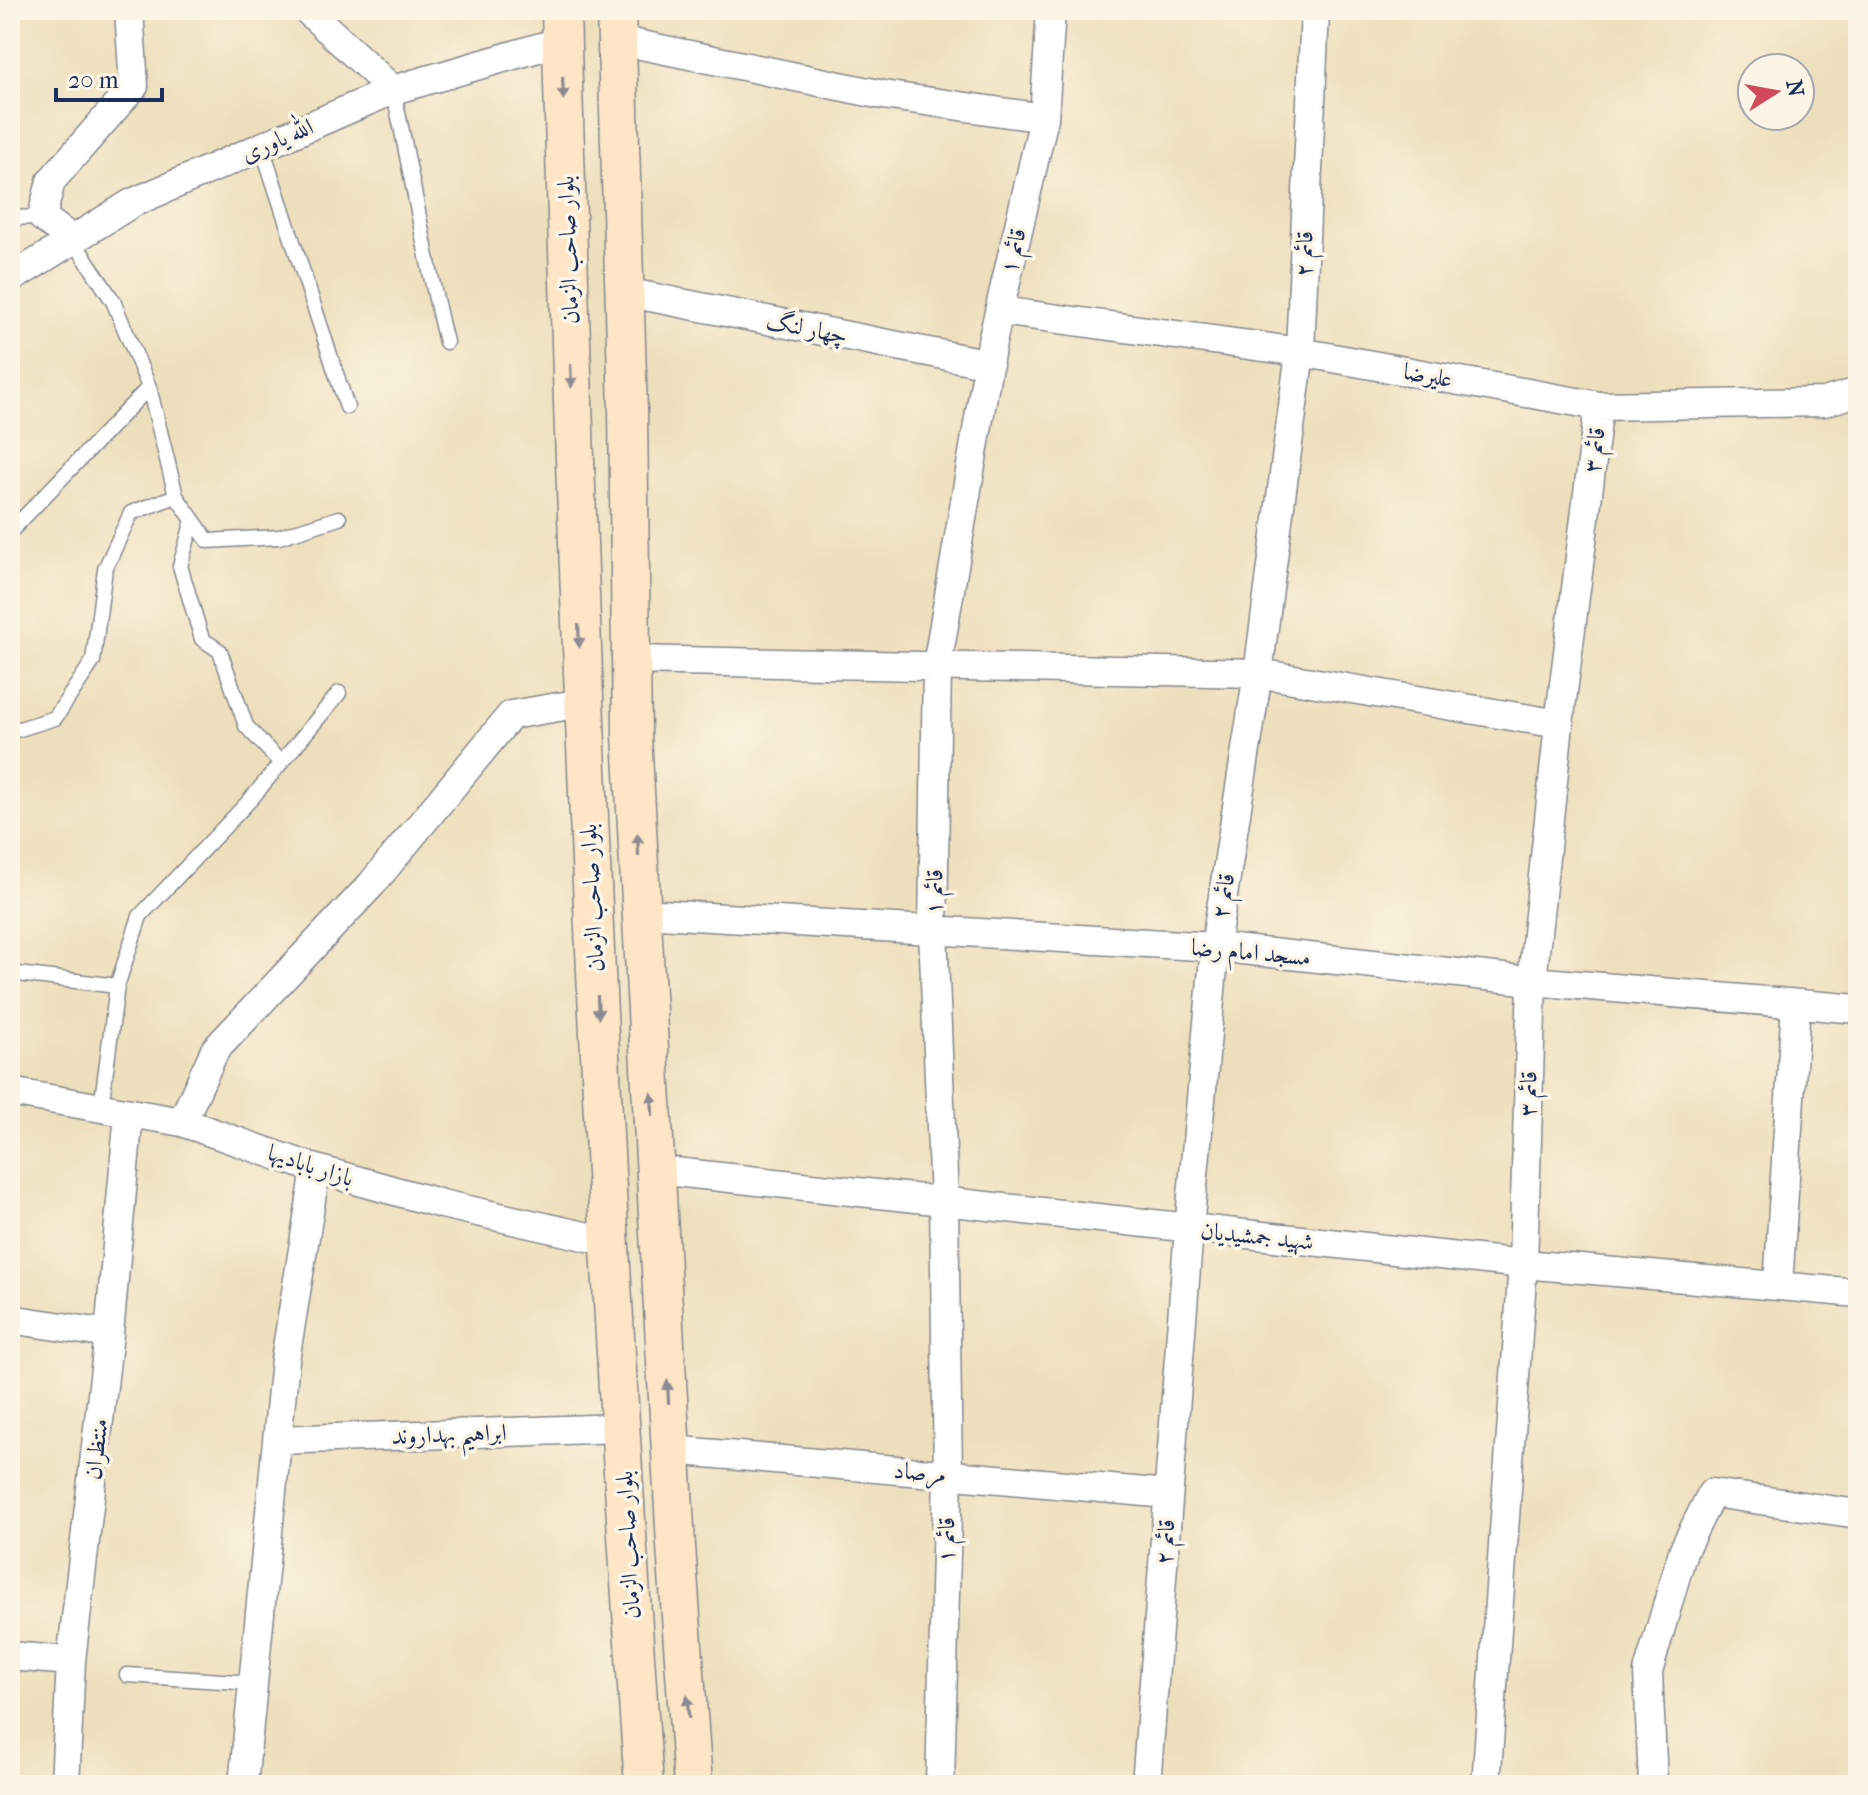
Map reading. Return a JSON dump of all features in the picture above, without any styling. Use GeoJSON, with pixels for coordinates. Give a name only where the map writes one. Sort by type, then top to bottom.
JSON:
{"type":"FeatureCollection","features":[{"type":"Feature","properties":{"kind":"main road","name":"بلوار صاحب الزمان"},"geometry":{"type":"LineString","coordinates":[[562,25],[582,703],[621,1428],[644,1785]]}},
{"type":"Feature","properties":{"kind":"main road","name":"بلوار صاحب الزمان"},"geometry":{"type":"LineString","coordinates":[[617,25],[631,660],[671,1450],[693,1785]]}},
{"type":"Feature","properties":{"kind":"main road"},"geometry":{"type":"LineString","coordinates":[[611,1242],[660,1241]]}},
{"type":"Feature","properties":{"kind":"street"},"geometry":{"type":"LineString","coordinates":[[73,240],[42,217],[51,181],[134,86],[129,10]]}},
{"type":"Feature","properties":{"kind":"street"},"geometry":{"type":"LineString","coordinates":[[307,10],[393,90]]}},
{"type":"Feature","properties":{"kind":"street","name":"قائم ۱"},"geometry":{"type":"LineString","coordinates":[[940,1785],[948,1475],[944,1200],[933,930],[937,666],[989,364],[1044,118],[1051,10]]}},
{"type":"Feature","properties":{"kind":"street","name":"قائم ۲"},"geometry":{"type":"LineString","coordinates":[[1146,1785],[1189,1229],[1215,947],[1258,673],[1300,352],[1315,10]]}},
{"type":"Feature","properties":{"kind":"street","name":"الله یاوری"},"geometry":{"type":"LineString","coordinates":[[10,279],[132,203],[393,90],[562,25]]}},
{"type":"Feature","properties":{"kind":"street"},"geometry":{"type":"LineString","coordinates":[[617,25],[883,95],[1044,118]]}},
{"type":"Feature","properties":{"kind":"street","name":"چهار لنگ"},"geometry":{"type":"LineString","coordinates":[[625,292],[989,364]]}},
{"type":"Feature","properties":{"kind":"street","name":"علیرضا"},"geometry":{"type":"LineString","coordinates":[[1000,311],[1300,352],[1599,406],[1824,402],[1858,392]]}},
{"type":"Feature","properties":{"kind":"street","name":"قائم ۳"},"geometry":{"type":"LineString","coordinates":[[1486,1785],[1523,1264],[1532,981],[1559,724],[1599,406]]}},
{"type":"Feature","properties":{"kind":"street"},"geometry":{"type":"LineString","coordinates":[[631,660],[1258,673],[1559,724]]}},
{"type":"Feature","properties":{"kind":"street"},"geometry":{"type":"LineString","coordinates":[[182,1122],[215,1050],[371,885],[511,715],[582,703]]}},
{"type":"Feature","properties":{"kind":"street","name":"مسجد امام رضا"},"geometry":{"type":"LineString","coordinates":[[642,913],[1215,947],[1532,981],[1858,1009]]}},
{"type":"Feature","properties":{"kind":"street"},"geometry":{"type":"LineString","coordinates":[[1778,1286],[1796,1004]]}},
{"type":"Feature","properties":{"kind":"street","name":"بازار بابادیها"},"geometry":{"type":"LineString","coordinates":[[10,1092],[182,1122],[316,1169],[442,1204],[611,1242]]}},
{"type":"Feature","properties":{"kind":"street","name":"منتظران"},"geometry":{"type":"LineString","coordinates":[[65,1785],[71,1661],[109,1334],[129,1113]]}},
{"type":"Feature","properties":{"kind":"street"},"geometry":{"type":"LineString","coordinates":[[243,1785],[285,1360],[316,1169]]}},
{"type":"Feature","properties":{"kind":"street","name":"شهید جمشیدیان"},"geometry":{"type":"LineString","coordinates":[[656,1170],[1523,1264],[1858,1293]]}},
{"type":"Feature","properties":{"kind":"street"},"geometry":{"type":"LineString","coordinates":[[10,1319],[109,1334]]}},
{"type":"Feature","properties":{"kind":"street","name":"ابراهیم بهداروند"},"geometry":{"type":"LineString","coordinates":[[277,1440],[621,1428]]}},
{"type":"Feature","properties":{"kind":"street","name":"مرصاد"},"geometry":{"type":"LineString","coordinates":[[671,1450],[1168,1494]]}},
{"type":"Feature","properties":{"kind":"street"},"geometry":{"type":"LineString","coordinates":[[1653,1785],[1648,1672],[1683,1551],[1712,1493],[1858,1514]]}},
{"type":"Feature","properties":{"kind":"street"},"geometry":{"type":"LineString","coordinates":[[10,1656],[71,1661]]}},
{"type":"Feature","properties":{"kind":"lane"},"geometry":{"type":"LineString","coordinates":[[393,90],[412,170],[424,257],[446,342]]}},
{"type":"Feature","properties":{"kind":"lane"},"geometry":{"type":"LineString","coordinates":[[262,147],[347,407]]}},
{"type":"Feature","properties":{"kind":"lane"},"geometry":{"type":"LineString","coordinates":[[10,218],[42,217]]}},
{"type":"Feature","properties":{"kind":"lane"},"geometry":{"type":"LineString","coordinates":[[73,240],[113,301],[149,387],[176,496],[208,541],[279,537],[339,518]]}},
{"type":"Feature","properties":{"kind":"lane"},"geometry":{"type":"LineString","coordinates":[[10,532],[149,387]]}},
{"type":"Feature","properties":{"kind":"lane"},"geometry":{"type":"LineString","coordinates":[[10,732],[55,718],[93,661],[105,569],[131,513],[176,496]]}},
{"type":"Feature","properties":{"kind":"lane"},"geometry":{"type":"LineString","coordinates":[[193,520],[180,566],[202,639],[220,651],[246,726],[281,763]]}},
{"type":"Feature","properties":{"kind":"lane"},"geometry":{"type":"LineString","coordinates":[[101,1108],[117,986],[140,916],[281,763],[339,693]]}},
{"type":"Feature","properties":{"kind":"lane"},"geometry":{"type":"LineString","coordinates":[[10,973],[117,986]]}},
{"type":"Feature","properties":{"kind":"lane"},"geometry":{"type":"LineString","coordinates":[[127,1675],[254,1683]]}}]}
